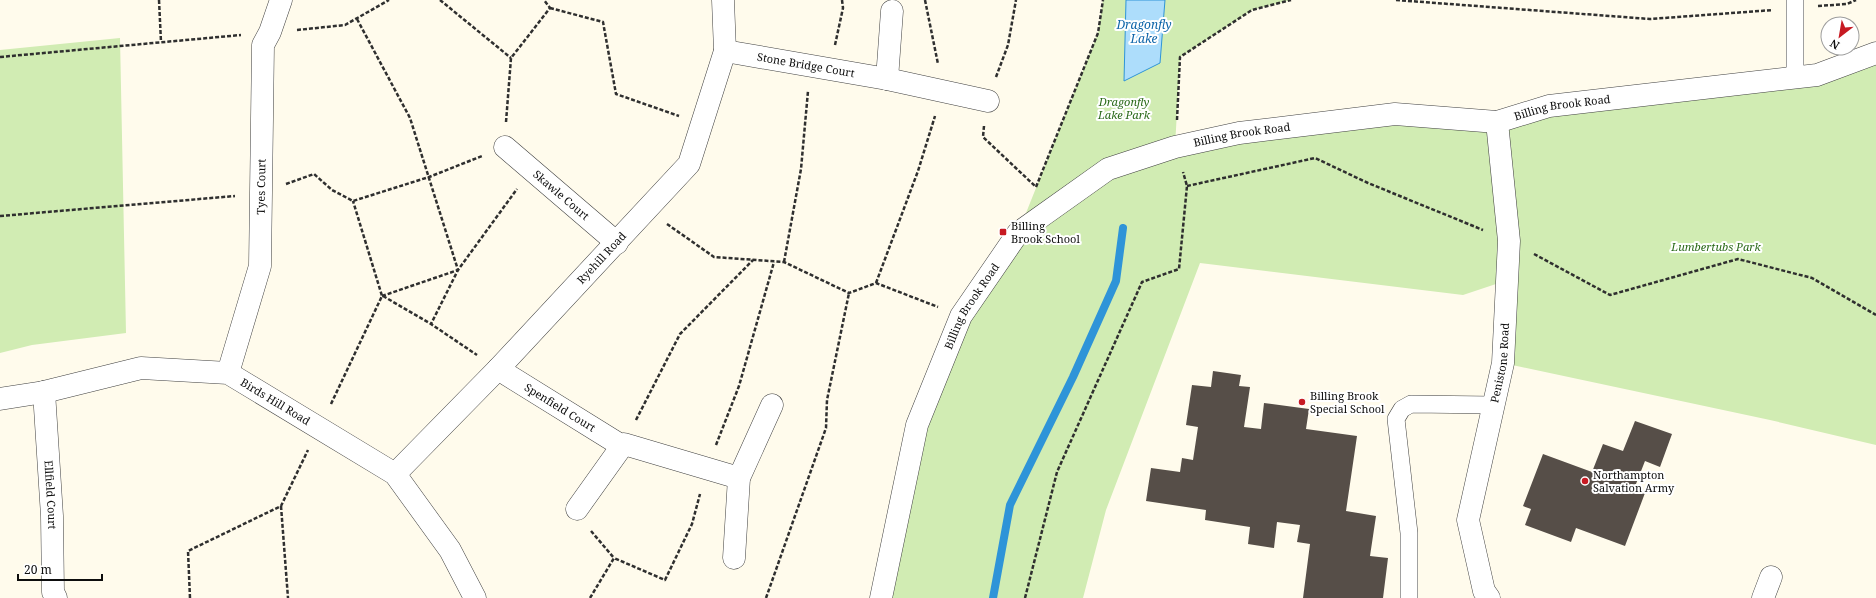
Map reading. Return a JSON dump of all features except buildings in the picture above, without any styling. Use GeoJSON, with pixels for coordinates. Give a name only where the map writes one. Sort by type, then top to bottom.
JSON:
{"type":"FeatureCollection","features":[{"type":"Feature","properties":{"kind":"street","name":"Tyes Court"},"geometry":{"type":"LineString","coordinates":[[228,373],[260,266],[263,45],[270,32],[281,0]]}},
{"type":"Feature","properties":{"kind":"street","name":"Ryehill Road"},"geometry":{"type":"LineString","coordinates":[[395,474],[498,369],[689,164],[725,50],[723,0]]}},
{"type":"Feature","properties":{"kind":"street"},"geometry":{"type":"LineString","coordinates":[[887,79],[892,11]]}},
{"type":"Feature","properties":{"kind":"street","name":"Stone Bridge Court"},"geometry":{"type":"LineString","coordinates":[[725,50],[887,79],[988,101]]}},
{"type":"Feature","properties":{"kind":"street","name":"Billing Brook Road"},"geometry":{"type":"LineString","coordinates":[[881,598],[917,425],[961,316],[1018,233],[1108,169],[1175,147],[1239,133],[1395,114],[1497,122],[1548,106],[1817,75],[1876,53]]}},
{"type":"Feature","properties":{"kind":"street","name":"Penistone Road"},"geometry":{"type":"LineString","coordinates":[[1490,598],[1484,591],[1468,520],[1503,363],[1509,241],[1497,122]]}},
{"type":"Feature","properties":{"kind":"street","name":"Skawle Court"},"geometry":{"type":"LineString","coordinates":[[505,147],[616,243]]}},
{"type":"Feature","properties":{"kind":"street","name":"Birds Hill Road"},"geometry":{"type":"LineString","coordinates":[[0,400],[44,392],[142,368],[228,373],[395,474],[450,550],[475,598]]}},
{"type":"Feature","properties":{"kind":"street","name":"Spenfield Court"},"geometry":{"type":"LineString","coordinates":[[498,369],[623,445],[739,478]]}},
{"type":"Feature","properties":{"kind":"street","name":"Ellfield Court"},"geometry":{"type":"LineString","coordinates":[[44,392],[52,516],[53,592],[56,598]]}},
{"type":"Feature","properties":{"kind":"street"},"geometry":{"type":"LineString","coordinates":[[734,558],[739,478],[772,405]]}},
{"type":"Feature","properties":{"kind":"street"},"geometry":{"type":"LineString","coordinates":[[577,509],[623,445]]}},
{"type":"Feature","properties":{"kind":"street"},"geometry":{"type":"LineString","coordinates":[[1763,598],[1771,577]]}},
{"type":"Feature","properties":{"kind":"lane"},"geometry":{"type":"LineString","coordinates":[[1795,4],[1795,77]]}},
{"type":"Feature","properties":{"kind":"lane"},"geometry":{"type":"LineString","coordinates":[[1409,598],[1409,533],[1396,419],[1402,409],[1411,404],[1493,405]]}},
{"type":"Feature","properties":{"kind":"path"},"geometry":{"type":"LineString","coordinates":[[159,0],[161,42]]}},
{"type":"Feature","properties":{"kind":"path"},"geometry":{"type":"LineString","coordinates":[[0,57],[345,26],[389,0]]}},
{"type":"Feature","properties":{"kind":"path"},"geometry":{"type":"LineString","coordinates":[[440,0],[511,58]]}},
{"type":"Feature","properties":{"kind":"path"},"geometry":{"type":"LineString","coordinates":[[544,0],[550,8],[603,22],[616,94],[702,124]]}},
{"type":"Feature","properties":{"kind":"path"},"geometry":{"type":"LineString","coordinates":[[784,262],[820,67],[842,8],[842,0]]}},
{"type":"Feature","properties":{"kind":"path"},"geometry":{"type":"LineString","coordinates":[[876,283],[918,171],[942,91],[934,37],[925,0]]}},
{"type":"Feature","properties":{"kind":"path"},"geometry":{"type":"LineString","coordinates":[[1034,194],[1098,33],[1103,0]]}},
{"type":"Feature","properties":{"kind":"path"},"geometry":{"type":"LineString","coordinates":[[1025,598],[1057,472],[1142,282],[1179,269],[1187,186],[1175,147],[1180,57],[1252,10],[1291,0]]}},
{"type":"Feature","properties":{"kind":"path"},"geometry":{"type":"LineString","coordinates":[[1396,0],[1650,19],[1795,4],[1847,4],[1856,0]]}},
{"type":"Feature","properties":{"kind":"path"},"geometry":{"type":"LineString","coordinates":[[0,216],[261,194],[314,174],[332,190],[353,201],[429,176],[505,147],[511,58],[550,8]]}},
{"type":"Feature","properties":{"kind":"path"},"geometry":{"type":"LineString","coordinates":[[357,19],[410,118],[458,270]]}},
{"type":"Feature","properties":{"kind":"path"},"geometry":{"type":"LineString","coordinates":[[431,324],[458,270],[531,170]]}},
{"type":"Feature","properties":{"kind":"path"},"geometry":{"type":"LineString","coordinates":[[647,210],[714,257],[784,262],[849,293],[876,283],[961,316]]}},
{"type":"Feature","properties":{"kind":"path"},"geometry":{"type":"LineString","coordinates":[[623,445],[680,334],[754,260]]}},
{"type":"Feature","properties":{"kind":"path"},"geometry":{"type":"LineString","coordinates":[[458,270],[382,296],[431,324],[498,369]]}},
{"type":"Feature","properties":{"kind":"path"},"geometry":{"type":"LineString","coordinates":[[766,598],[826,428],[827,400],[849,293]]}},
{"type":"Feature","properties":{"kind":"path"},"geometry":{"type":"LineString","coordinates":[[281,506],[288,598]]}},
{"type":"Feature","properties":{"kind":"path"},"geometry":{"type":"LineString","coordinates":[[577,509],[597,539],[614,558]]}},
{"type":"Feature","properties":{"kind":"green space"},"geometry":{"type":"Polygon","coordinates":[[[1103,0],[1291,0],[1252,10],[1180,57],[1175,147],[1395,114],[1497,122],[1817,75],[1876,53],[1876,445],[1770,420],[1503,363],[1508,280],[1463,295],[1200,263],[1106,510],[1083,598],[881,598],[917,425],[961,316],[1018,233],[1098,33],[1103,0]]]}},
{"type":"Feature","properties":{"kind":"green space"},"geometry":{"type":"Polygon","coordinates":[[[120,38],[126,333],[32,345],[0,353],[0,50],[120,38]]]}},
{"type":"Feature","properties":{"kind":"water","name":"Dragonfly Lake"},"geometry":{"type":"Polygon","coordinates":[[[1126,0],[1165,0],[1160,63],[1124,81],[1126,0]]]}},
{"type":"Feature","properties":{"kind":"waterway"},"geometry":{"type":"LineString","coordinates":[[993,598],[1010,505],[1073,377],[1116,281],[1123,228]]}},
{"type":"Feature","properties":{"kind":"place","name":"Billing Brook School"},"geometry":{"type":"Point","coordinates":[1003,232]}},
{"type":"Feature","properties":{"kind":"place","name":"Billing Brook Special School"},"geometry":{"type":"Point","coordinates":[1302,402]}},
{"type":"Feature","properties":{"kind":"place","name":"Northampton Salvation Army"},"geometry":{"type":"Point","coordinates":[1585,481]}},
{"type":"Feature","properties":{"kind":"park label","name":"Dragonfly Lake Park"},"geometry":{"type":"Point","coordinates":[1124,108]}},
{"type":"Feature","properties":{"kind":"park label","name":"Lumbertubs Park"},"geometry":{"type":"Point","coordinates":[1716,247]}}]}
